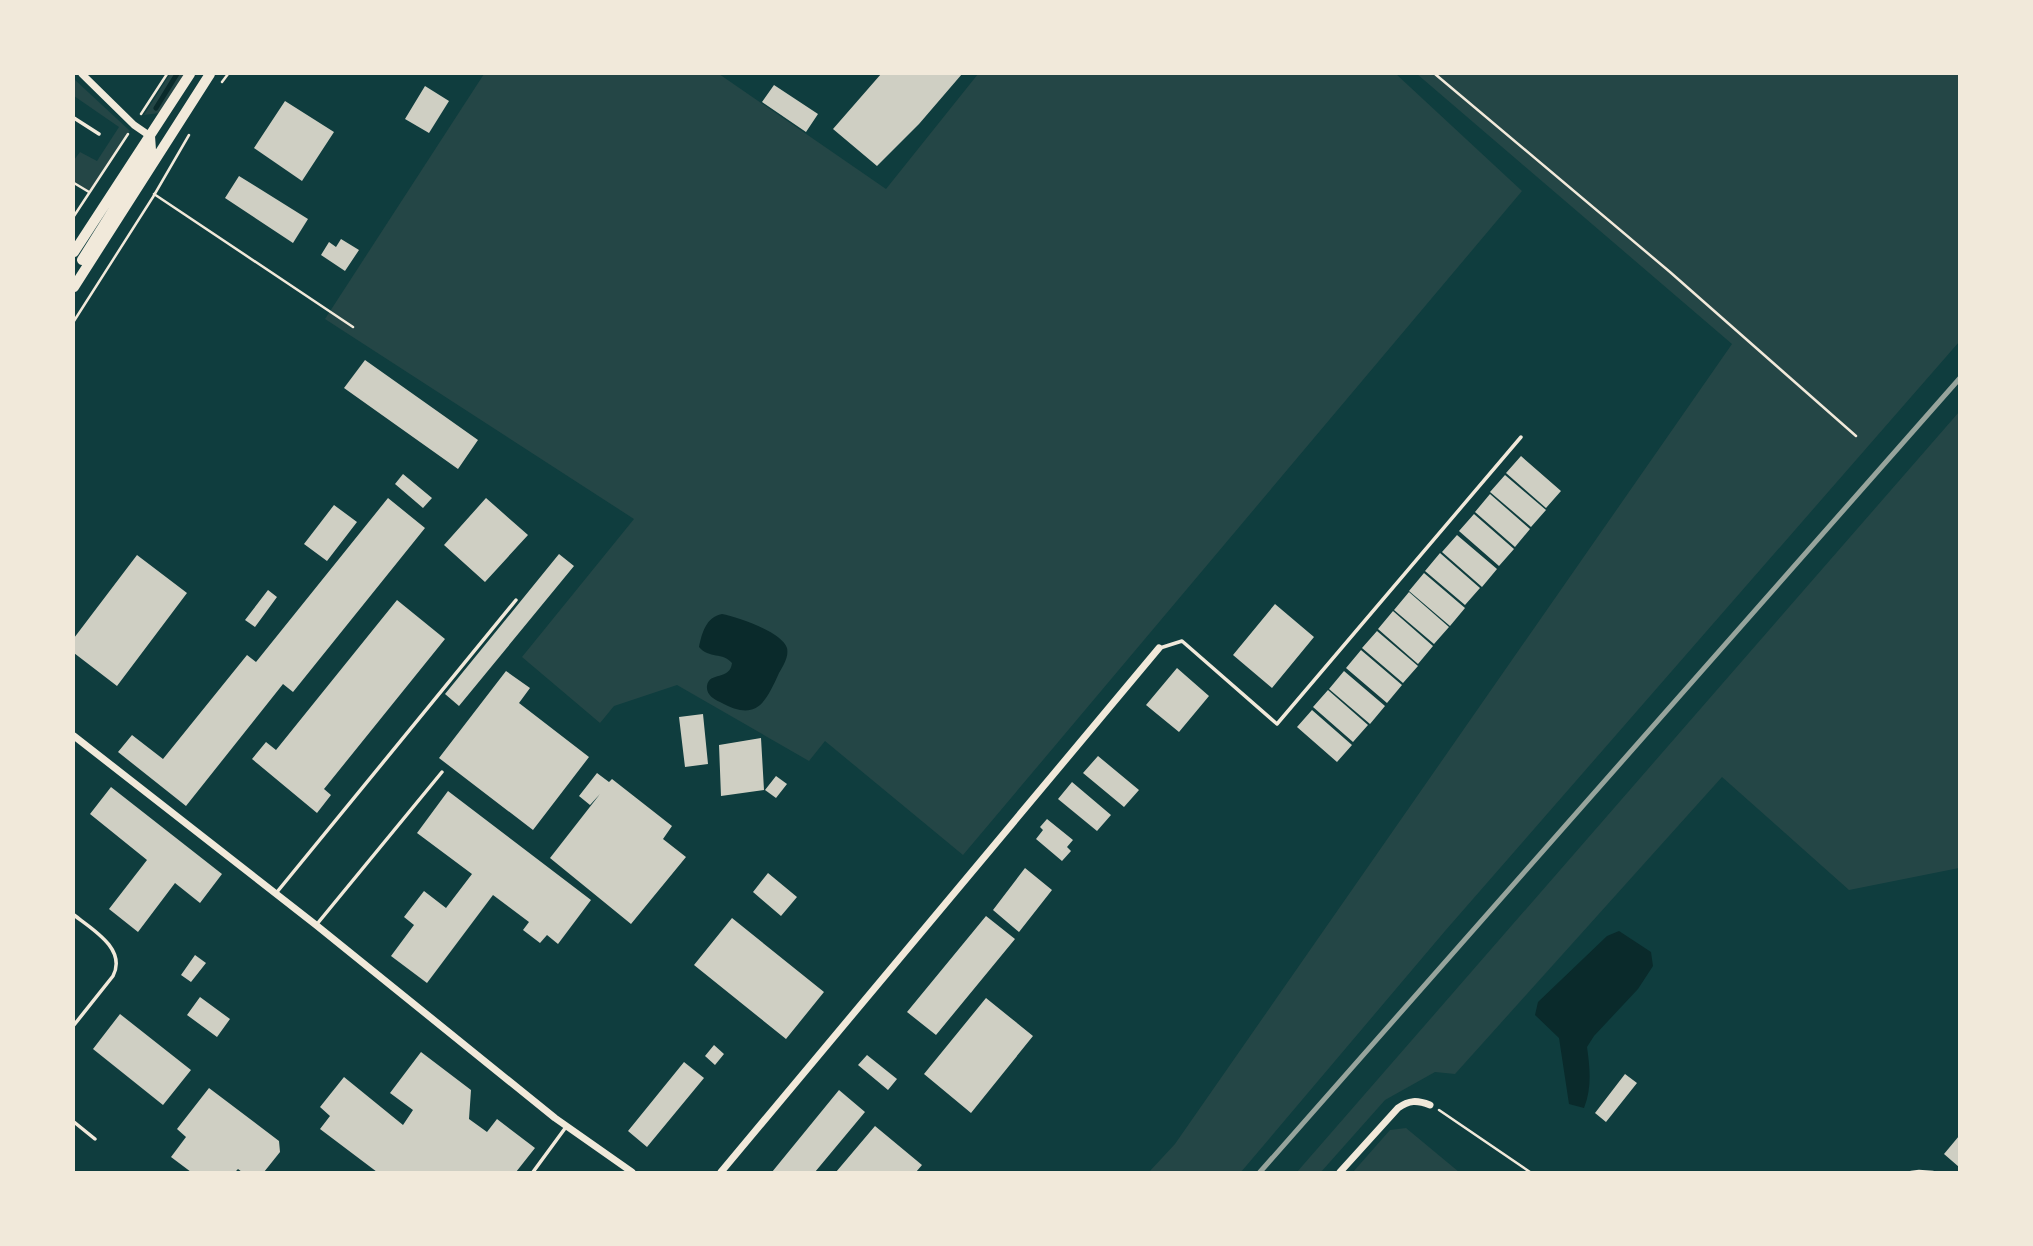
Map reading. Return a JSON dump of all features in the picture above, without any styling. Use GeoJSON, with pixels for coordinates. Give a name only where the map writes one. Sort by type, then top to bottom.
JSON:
{"type":"FeatureCollection","features":[{"type":"Feature","properties":{"kind":"main road"},"geometry":{"type":"LineString","coordinates":[[74,252],[190,74]]}},
{"type":"Feature","properties":{"kind":"main road"},"geometry":{"type":"LineString","coordinates":[[74,287],[210,74]]}},
{"type":"Feature","properties":{"kind":"main road"},"geometry":{"type":"LineString","coordinates":[[177,93],[191,103]]}},
{"type":"Feature","properties":{"kind":"main road"},"geometry":{"type":"LineString","coordinates":[[150,136],[165,144]]}},
{"type":"Feature","properties":{"kind":"main road"},"geometry":{"type":"LineString","coordinates":[[74,274],[151,150],[150,136]]}},
{"type":"Feature","properties":{"kind":"street"},"geometry":{"type":"LineString","coordinates":[[82,74],[134,125],[150,136]]}},
{"type":"Feature","properties":{"kind":"street"},"geometry":{"type":"LineString","coordinates":[[721,1172],[1159,648]]}},
{"type":"Feature","properties":{"kind":"street"},"geometry":{"type":"LineString","coordinates":[[74,736],[316,925],[566,1127],[631,1172]]}},
{"type":"Feature","properties":{"kind":"street"},"geometry":{"type":"LineString","coordinates":[[1340,1172],[1398,1108],[1418,1100],[1430,1105]]}},
{"type":"Feature","properties":{"kind":"lane"},"geometry":{"type":"LineString","coordinates":[[74,118],[99,134]]}},
{"type":"Feature","properties":{"kind":"lane"},"geometry":{"type":"LineString","coordinates":[[1159,648],[1181,641],[1277,724],[1521,437]]}},
{"type":"Feature","properties":{"kind":"lane"},"geometry":{"type":"LineString","coordinates":[[276,894],[516,600]]}},
{"type":"Feature","properties":{"kind":"lane"},"geometry":{"type":"LineString","coordinates":[[316,925],[442,772]]}},
{"type":"Feature","properties":{"kind":"lane"},"geometry":{"type":"LineString","coordinates":[[74,915],[107,941],[118,967],[74,1025]]}},
{"type":"Feature","properties":{"kind":"lane"},"geometry":{"type":"LineString","coordinates":[[74,1122],[95,1139]]}},
{"type":"Feature","properties":{"kind":"lane"},"geometry":{"type":"LineString","coordinates":[[533,1172],[566,1127]]}},
{"type":"Feature","properties":{"kind":"path"},"geometry":{"type":"LineString","coordinates":[[74,216],[167,74]]}},
{"type":"Feature","properties":{"kind":"path"},"geometry":{"type":"LineString","coordinates":[[222,83],[228,74]]}},
{"type":"Feature","properties":{"kind":"path"},"geometry":{"type":"LineString","coordinates":[[1435,74],[1670,272],[1856,436]]}},
{"type":"Feature","properties":{"kind":"path"},"geometry":{"type":"LineString","coordinates":[[74,321],[190,132]]}},
{"type":"Feature","properties":{"kind":"path"},"geometry":{"type":"LineString","coordinates":[[74,183],[89,192]]}},
{"type":"Feature","properties":{"kind":"path"},"geometry":{"type":"LineString","coordinates":[[139,185],[353,327]]}},
{"type":"Feature","properties":{"kind":"path"},"geometry":{"type":"LineString","coordinates":[[1430,1105],[1530,1172]]}},
{"type":"Feature","properties":{"kind":"path"},"geometry":{"type":"LineString","coordinates":[[1911,1172],[1933,1172]]}},
{"type":"Feature","properties":{"kind":"shaded area"},"geometry":{"type":"Polygon","coordinates":[[[170,74],[185,74],[160,113],[144,115],[170,74]]]}},
{"type":"Feature","properties":{"kind":"shaded area"},"geometry":{"type":"Polygon","coordinates":[[[484,74],[719,74],[886,189],[978,74],[1396,74],[1522,191],[963,855],[825,741],[809,761],[677,685],[614,706],[600,723],[522,657],[634,519],[325,319],[484,74]]]}},
{"type":"Feature","properties":{"kind":"shaded area"},"geometry":{"type":"Polygon","coordinates":[[[1417,74],[1959,74],[1959,342],[1445,931],[1241,1172],[1149,1172],[1175,1144],[1732,344],[1417,74]]]}},
{"type":"Feature","properties":{"kind":"shaded area"},"geometry":{"type":"Polygon","coordinates":[[[74,79],[130,131],[89,192],[74,183],[74,160],[80,152],[97,161],[119,127],[74,96],[74,79]]]}},
{"type":"Feature","properties":{"kind":"shaded area"},"geometry":{"type":"Polygon","coordinates":[[[1959,412],[1959,868],[1849,890],[1722,777],[1455,1074],[1435,1072],[1385,1100],[1321,1172],[1297,1172],[1959,412]]]}},
{"type":"Feature","properties":{"kind":"shaded area"},"geometry":{"type":"Polygon","coordinates":[[[722,614],[768,631],[777,636],[787,648],[785,661],[769,693],[758,707],[751,710],[732,708],[715,700],[708,692],[709,681],[728,672],[732,663],[699,647],[708,622],[722,614]]]}},
{"type":"Feature","properties":{"kind":"shaded area"},"geometry":{"type":"Polygon","coordinates":[[[1619,931],[1651,952],[1653,966],[1638,989],[1587,1047],[1589,1085],[1584,1108],[1569,1104],[1559,1038],[1535,1015],[1538,1002],[1607,936],[1619,931]]]}},
{"type":"Feature","properties":{"kind":"shaded area"},"geometry":{"type":"Polygon","coordinates":[[[1406,1128],[1459,1172],[1353,1172],[1390,1130],[1406,1128]]]}},
{"type":"Feature","properties":{"kind":"building"},"geometry":{"type":"Polygon","coordinates":[[[881,74],[962,74],[919,124],[877,166],[833,129],[881,74]]]}},
{"type":"Feature","properties":{"kind":"building"},"geometry":{"type":"Polygon","coordinates":[[[774,85],[818,114],[806,132],[762,102],[774,85]]]}},
{"type":"Feature","properties":{"kind":"building"},"geometry":{"type":"Polygon","coordinates":[[[425,86],[449,101],[429,133],[405,119],[425,86]]]}},
{"type":"Feature","properties":{"kind":"building"},"geometry":{"type":"Polygon","coordinates":[[[285,101],[334,132],[302,181],[254,148],[285,101]]]}},
{"type":"Feature","properties":{"kind":"building"},"geometry":{"type":"Polygon","coordinates":[[[239,176],[308,219],[293,243],[225,198],[239,176]]]}},
{"type":"Feature","properties":{"kind":"building"},"geometry":{"type":"Polygon","coordinates":[[[341,239],[359,250],[345,271],[321,255],[329,242],[336,247],[341,239]]]}},
{"type":"Feature","properties":{"kind":"building"},"geometry":{"type":"Polygon","coordinates":[[[365,360],[478,440],[458,469],[344,388],[365,360]]]}},
{"type":"Feature","properties":{"kind":"building"},"geometry":{"type":"Polygon","coordinates":[[[1521,456],[1561,491],[1546,508],[1506,473],[1521,456]]]}},
{"type":"Feature","properties":{"kind":"building"},"geometry":{"type":"Polygon","coordinates":[[[403,474],[432,498],[423,508],[395,484],[403,474]]]}},
{"type":"Feature","properties":{"kind":"building"},"geometry":{"type":"Polygon","coordinates":[[[1505,475],[1546,510],[1531,527],[1490,492],[1505,475]]]}},
{"type":"Feature","properties":{"kind":"building"},"geometry":{"type":"Polygon","coordinates":[[[1490,494],[1530,529],[1515,547],[1475,512],[1490,494]]]}},
{"type":"Feature","properties":{"kind":"building"},"geometry":{"type":"Polygon","coordinates":[[[388,498],[425,528],[293,692],[283,684],[186,806],[118,752],[132,735],[163,759],[247,655],[256,662],[388,498]]]}},
{"type":"Feature","properties":{"kind":"building"},"geometry":{"type":"Polygon","coordinates":[[[486,498],[528,535],[485,582],[444,545],[486,498]]]}},
{"type":"Feature","properties":{"kind":"building"},"geometry":{"type":"Polygon","coordinates":[[[334,505],[357,522],[327,561],[304,544],[334,505]]]}},
{"type":"Feature","properties":{"kind":"building"},"geometry":{"type":"Polygon","coordinates":[[[1474,514],[1514,549],[1499,566],[1459,531],[1474,514]]]}},
{"type":"Feature","properties":{"kind":"building"},"geometry":{"type":"Polygon","coordinates":[[[1457,535],[1497,569],[1482,587],[1442,552],[1457,535]]]}},
{"type":"Feature","properties":{"kind":"building"},"geometry":{"type":"Polygon","coordinates":[[[1440,553],[1480,588],[1465,605],[1425,571],[1440,553]]]}},
{"type":"Feature","properties":{"kind":"building"},"geometry":{"type":"Polygon","coordinates":[[[559,554],[574,566],[459,706],[445,694],[559,554]]]}},
{"type":"Feature","properties":{"kind":"building"},"geometry":{"type":"Polygon","coordinates":[[[137,555],[187,593],[117,686],[74,653],[74,638],[137,555]]]}},
{"type":"Feature","properties":{"kind":"building"},"geometry":{"type":"Polygon","coordinates":[[[1424,573],[1465,608],[1450,626],[1409,591],[1424,573]]]}},
{"type":"Feature","properties":{"kind":"building"},"geometry":{"type":"Polygon","coordinates":[[[268,590],[277,597],[255,627],[245,620],[268,590]]]}},
{"type":"Feature","properties":{"kind":"building"},"geometry":{"type":"Polygon","coordinates":[[[1409,592],[1449,627],[1434,644],[1394,610],[1409,592]]]}},
{"type":"Feature","properties":{"kind":"building"},"geometry":{"type":"Polygon","coordinates":[[[397,600],[445,639],[324,789],[331,795],[317,813],[252,759],[266,742],[276,750],[397,600]]]}},
{"type":"Feature","properties":{"kind":"building"},"geometry":{"type":"Polygon","coordinates":[[[1275,604],[1314,637],[1272,688],[1233,655],[1275,604]]]}},
{"type":"Feature","properties":{"kind":"building"},"geometry":{"type":"Polygon","coordinates":[[[1393,611],[1433,646],[1418,664],[1378,629],[1393,611]]]}},
{"type":"Feature","properties":{"kind":"building"},"geometry":{"type":"Polygon","coordinates":[[[1377,631],[1418,666],[1403,683],[1362,648],[1377,631]]]}},
{"type":"Feature","properties":{"kind":"building"},"geometry":{"type":"Polygon","coordinates":[[[1361,650],[1402,685],[1387,703],[1346,668],[1361,650]]]}},
{"type":"Feature","properties":{"kind":"building"},"geometry":{"type":"Polygon","coordinates":[[[1177,668],[1209,696],[1179,732],[1146,705],[1177,668]]]}},
{"type":"Feature","properties":{"kind":"building"},"geometry":{"type":"Polygon","coordinates":[[[506,671],[530,688],[519,703],[589,757],[533,830],[439,758],[506,671]]]}},
{"type":"Feature","properties":{"kind":"building"},"geometry":{"type":"Polygon","coordinates":[[[1344,671],[1385,706],[1370,724],[1329,689],[1344,671]]]}},
{"type":"Feature","properties":{"kind":"building"},"geometry":{"type":"Polygon","coordinates":[[[1328,690],[1368,725],[1353,742],[1313,707],[1328,690]]]}},
{"type":"Feature","properties":{"kind":"building"},"geometry":{"type":"Polygon","coordinates":[[[1312,710],[1352,745],[1337,762],[1297,727],[1312,710]]]}},
{"type":"Feature","properties":{"kind":"building"},"geometry":{"type":"Polygon","coordinates":[[[703,714],[708,764],[685,767],[679,717],[703,714]]]}},
{"type":"Feature","properties":{"kind":"building"},"geometry":{"type":"Polygon","coordinates":[[[761,738],[764,790],[721,796],[719,745],[761,738]]]}},
{"type":"Feature","properties":{"kind":"building"},"geometry":{"type":"Polygon","coordinates":[[[1098,756],[1139,790],[1124,807],[1083,773],[1098,756]]]}},
{"type":"Feature","properties":{"kind":"building"},"geometry":{"type":"Polygon","coordinates":[[[597,773],[609,782],[612,779],[672,826],[663,839],[686,857],[631,924],[550,858],[600,794],[590,805],[579,796],[597,773]]]}},
{"type":"Feature","properties":{"kind":"building"},"geometry":{"type":"Polygon","coordinates":[[[776,776],[787,784],[776,798],[765,790],[776,776]]]}},
{"type":"Feature","properties":{"kind":"building"},"geometry":{"type":"Polygon","coordinates":[[[1072,782],[1111,815],[1097,831],[1058,799],[1072,782]]]}},
{"type":"Feature","properties":{"kind":"building"},"geometry":{"type":"Polygon","coordinates":[[[111,787],[222,874],[200,903],[175,883],[138,932],[109,909],[147,860],[90,814],[111,787]]]}},
{"type":"Feature","properties":{"kind":"building"},"geometry":{"type":"Polygon","coordinates":[[[448,791],[591,900],[558,944],[547,935],[540,943],[523,930],[529,922],[493,895],[427,983],[391,956],[414,925],[404,917],[424,891],[446,908],[472,874],[417,833],[448,791]]]}},
{"type":"Feature","properties":{"kind":"building"},"geometry":{"type":"Polygon","coordinates":[[[1047,819],[1073,840],[1067,847],[1071,851],[1062,861],[1036,839],[1043,830],[1040,827],[1047,819]]]}},
{"type":"Feature","properties":{"kind":"building"},"geometry":{"type":"Polygon","coordinates":[[[1025,868],[1052,890],[1019,932],[993,910],[1025,868]]]}},
{"type":"Feature","properties":{"kind":"building"},"geometry":{"type":"Polygon","coordinates":[[[768,873],[797,897],[781,916],[753,892],[768,873]]]}},
{"type":"Feature","properties":{"kind":"building"},"geometry":{"type":"Polygon","coordinates":[[[986,916],[1015,939],[936,1035],[907,1012],[986,916]]]}},
{"type":"Feature","properties":{"kind":"building"},"geometry":{"type":"Polygon","coordinates":[[[732,918],[824,992],[786,1039],[694,965],[732,918]]]}},
{"type":"Feature","properties":{"kind":"building"},"geometry":{"type":"Polygon","coordinates":[[[195,955],[206,963],[191,982],[181,975],[195,955]]]}},
{"type":"Feature","properties":{"kind":"building"},"geometry":{"type":"Polygon","coordinates":[[[200,997],[230,1019],[217,1037],[187,1015],[200,997]]]}},
{"type":"Feature","properties":{"kind":"building"},"geometry":{"type":"Polygon","coordinates":[[[986,998],[1033,1036],[971,1113],[924,1074],[986,998]]]}},
{"type":"Feature","properties":{"kind":"building"},"geometry":{"type":"Polygon","coordinates":[[[120,1014],[191,1070],[163,1105],[93,1049],[120,1014]]]}},
{"type":"Feature","properties":{"kind":"building"},"geometry":{"type":"Polygon","coordinates":[[[714,1045],[724,1054],[715,1065],[705,1056],[714,1045]]]}},
{"type":"Feature","properties":{"kind":"building"},"geometry":{"type":"Polygon","coordinates":[[[421,1052],[471,1090],[469,1119],[487,1132],[497,1119],[535,1148],[516,1172],[377,1172],[320,1129],[330,1116],[320,1107],[344,1077],[403,1125],[413,1110],[390,1093],[421,1052]]]}},
{"type":"Feature","properties":{"kind":"building"},"geometry":{"type":"Polygon","coordinates":[[[867,1055],[897,1079],[888,1090],[858,1065],[867,1055]]]}},
{"type":"Feature","properties":{"kind":"building"},"geometry":{"type":"Polygon","coordinates":[[[684,1062],[704,1078],[647,1147],[628,1131],[684,1062]]]}},
{"type":"Feature","properties":{"kind":"building"},"geometry":{"type":"Polygon","coordinates":[[[1625,1074],[1637,1083],[1606,1122],[1595,1113],[1625,1074]]]}},
{"type":"Feature","properties":{"kind":"building"},"geometry":{"type":"Polygon","coordinates":[[[209,1088],[279,1141],[280,1152],[264,1172],[242,1172],[238,1169],[235,1172],[191,1172],[171,1157],[186,1137],[177,1129],[209,1088]]]}},
{"type":"Feature","properties":{"kind":"building"},"geometry":{"type":"Polygon","coordinates":[[[839,1090],[865,1112],[815,1172],[772,1172],[839,1090]]]}},
{"type":"Feature","properties":{"kind":"building"},"geometry":{"type":"Polygon","coordinates":[[[875,1126],[922,1165],[916,1172],[836,1172],[875,1126]]]}},
{"type":"Feature","properties":{"kind":"building"},"geometry":{"type":"Polygon","coordinates":[[[1959,1136],[1959,1167],[1944,1154],[1959,1136]]]}},
{"type":"Feature","properties":{"kind":"waterway"},"geometry":{"type":"LineString","coordinates":[[156,108],[177,74]]}},
{"type":"Feature","properties":{"kind":"railway"},"geometry":{"type":"LineString","coordinates":[[1260,1172],[1960,378]]}}]}
